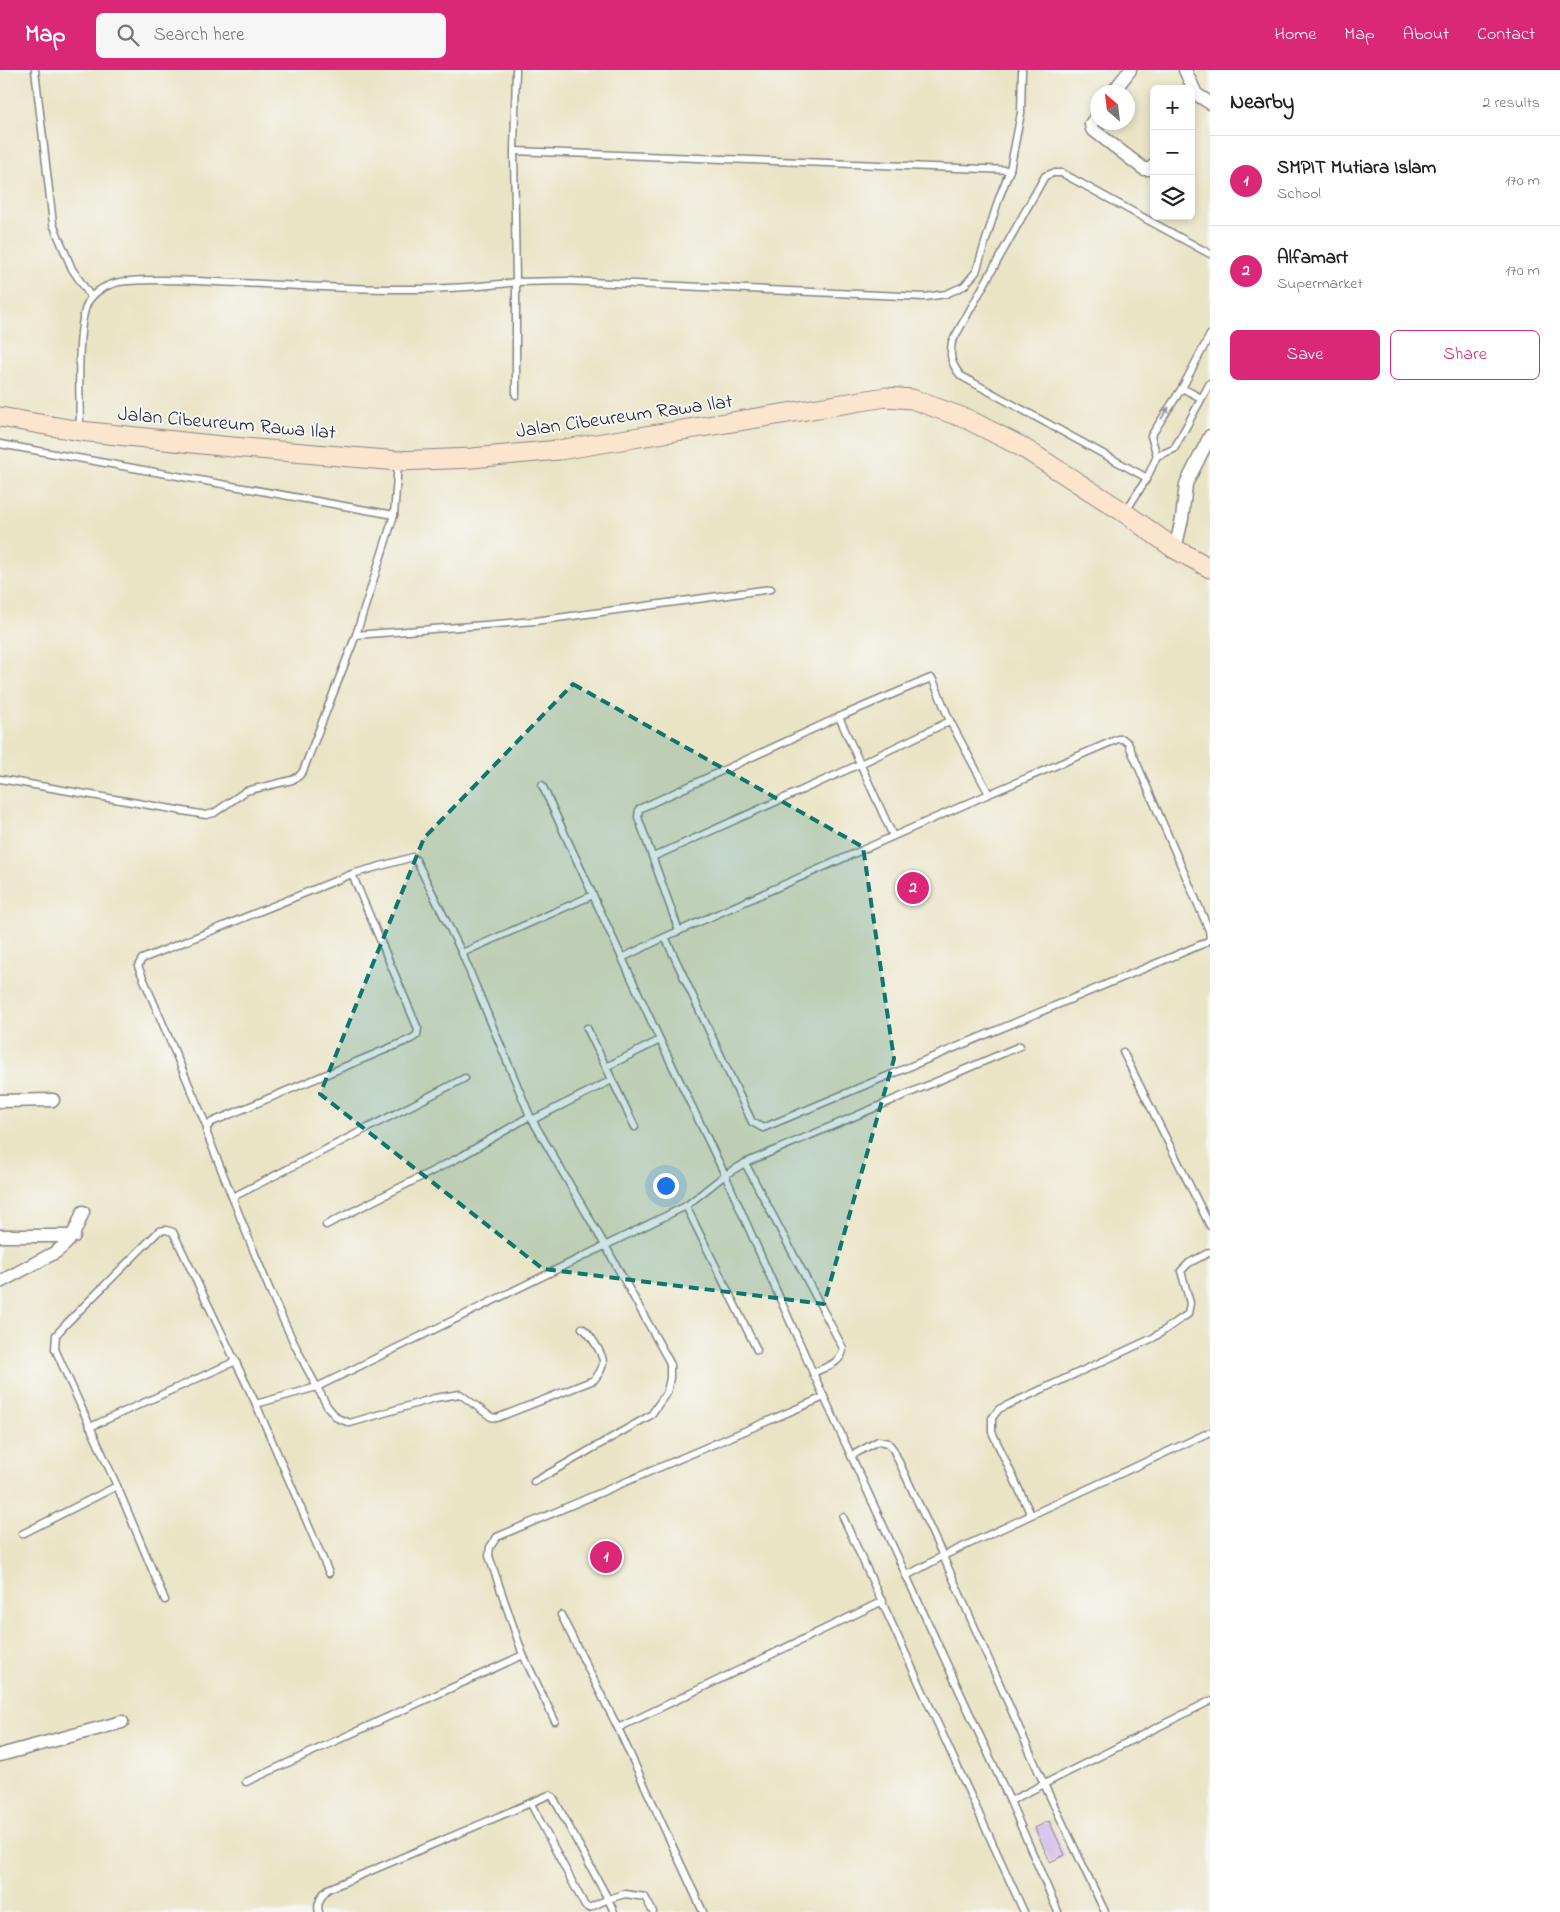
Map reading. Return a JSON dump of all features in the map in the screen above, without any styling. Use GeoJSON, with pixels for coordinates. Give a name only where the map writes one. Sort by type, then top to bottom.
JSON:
{"type":"FeatureCollection","features":[{"type":"Feature","properties":{"kind":"street"},"geometry":{"type":"LineString","coordinates":[[1118,85],[1130,70]]}},
{"type":"Feature","properties":{"kind":"street"},"geometry":{"type":"LineString","coordinates":[[1186,70],[1190,85]]}},
{"type":"Feature","properties":{"kind":"street"},"geometry":{"type":"LineString","coordinates":[[1195,98],[1210,103]]}},
{"type":"Feature","properties":{"kind":"street"},"geometry":{"type":"LineString","coordinates":[[1093,130],[1144,169],[1150,169]]}},
{"type":"Feature","properties":{"kind":"street","name":"Jalan Cibeureum Rawa Ilat"},"geometry":{"type":"LineString","coordinates":[[0,417],[80,431],[221,446],[398,461],[472,458],[559,450],[886,398],[912,399],[967,419],[1022,447],[1125,513],[1175,549],[1209,566]]}},
{"type":"Feature","properties":{"kind":"street"},"geometry":{"type":"LineString","coordinates":[[1175,549],[1182,519],[1186,484],[1210,436]]}},
{"type":"Feature","properties":{"kind":"street"},"geometry":{"type":"LineString","coordinates":[[0,1101],[53,1100]]}},
{"type":"Feature","properties":{"kind":"street"},"geometry":{"type":"LineString","coordinates":[[0,1282],[56,1252],[74,1236],[83,1212]]}},
{"type":"Feature","properties":{"kind":"street"},"geometry":{"type":"LineString","coordinates":[[0,1236],[74,1236]]}},
{"type":"Feature","properties":{"kind":"street"},"geometry":{"type":"LineString","coordinates":[[0,1755],[122,1722]]}},
{"type":"Feature","properties":{"kind":"lane"},"geometry":{"type":"LineString","coordinates":[[35,70],[54,224],[72,269],[91,297]]}},
{"type":"Feature","properties":{"kind":"lane"},"geometry":{"type":"LineString","coordinates":[[516,70],[514,151],[516,395]]}},
{"type":"Feature","properties":{"kind":"lane"},"geometry":{"type":"LineString","coordinates":[[80,431],[81,326],[86,306],[91,297],[110,284],[129,280],[320,287],[424,288],[567,280],[924,297],[946,294],[964,286],[976,272],[999,198],[1010,170],[1021,113],[1022,70]]}},
{"type":"Feature","properties":{"kind":"lane"},"geometry":{"type":"LineString","coordinates":[[514,151],[1010,170]]}},
{"type":"Feature","properties":{"kind":"lane"},"geometry":{"type":"LineString","coordinates":[[1148,478],[961,376],[951,360],[952,342],[1044,176],[1053,173],[1062,174],[1210,254]]}},
{"type":"Feature","properties":{"kind":"lane"},"geometry":{"type":"LineString","coordinates":[[1125,513],[1148,478],[1157,456],[1150,436],[1182,388],[1210,335]]}},
{"type":"Feature","properties":{"kind":"lane"},"geometry":{"type":"LineString","coordinates":[[1157,456],[1174,449],[1210,383]]}},
{"type":"Feature","properties":{"kind":"lane"},"geometry":{"type":"LineString","coordinates":[[1182,388],[1201,398]]}},
{"type":"Feature","properties":{"kind":"lane"},"geometry":{"type":"LineString","coordinates":[[0,444],[394,515]]}},
{"type":"Feature","properties":{"kind":"lane"},"geometry":{"type":"LineString","coordinates":[[0,779],[206,815],[214,813],[246,791],[292,780],[299,776],[303,771],[356,635],[394,515],[398,461]]}},
{"type":"Feature","properties":{"kind":"lane"},"geometry":{"type":"LineString","coordinates":[[356,635],[535,621],[771,589]]}},
{"type":"Feature","properties":{"kind":"lane"},"geometry":{"type":"LineString","coordinates":[[679,931],[638,817],[638,812],[641,808],[839,717],[931,678],[950,721],[989,794]]}},
{"type":"Feature","properties":{"kind":"lane"},"geometry":{"type":"LineString","coordinates":[[839,717],[893,836]]}},
{"type":"Feature","properties":{"kind":"lane"},"geometry":{"type":"LineString","coordinates":[[653,857],[860,764],[950,721]]}},
{"type":"Feature","properties":{"kind":"lane"},"geometry":{"type":"LineString","coordinates":[[622,958],[665,937],[893,836],[1118,739],[1123,739],[1128,743],[1209,930],[1210,939],[1205,943],[763,1128],[752,1122],[665,937]]}},
{"type":"Feature","properties":{"kind":"lane"},"geometry":{"type":"LineString","coordinates":[[542,785],[660,1040],[726,1175],[813,1373],[1010,1801],[1058,1912]]}},
{"type":"Feature","properties":{"kind":"lane"},"geometry":{"type":"LineString","coordinates":[[534,1482],[651,1415],[667,1392],[670,1378],[670,1363],[606,1247],[531,1118],[462,953],[416,860],[412,857],[352,874],[142,959],[138,966],[207,1127],[207,1134],[279,1313],[294,1346],[327,1406],[337,1418],[350,1423],[450,1395],[460,1394],[491,1417],[497,1418],[594,1380],[600,1371],[603,1361],[589,1333],[582,1328]]}},
{"type":"Feature","properties":{"kind":"lane"},"geometry":{"type":"LineString","coordinates":[[207,1127],[212,1122],[417,1035],[418,1029],[352,874]]}},
{"type":"Feature","properties":{"kind":"lane"},"geometry":{"type":"LineString","coordinates":[[462,953],[593,895]]}},
{"type":"Feature","properties":{"kind":"lane"},"geometry":{"type":"LineString","coordinates":[[586,1028],[635,1127]]}},
{"type":"Feature","properties":{"kind":"lane"},"geometry":{"type":"LineString","coordinates":[[606,1067],[660,1040]]}},
{"type":"Feature","properties":{"kind":"lane"},"geometry":{"type":"LineString","coordinates":[[256,1404],[318,1387],[686,1206],[745,1163],[1020,1046]]}},
{"type":"Feature","properties":{"kind":"lane"},"geometry":{"type":"LineString","coordinates":[[1122,1052],[1210,1226]]}},
{"type":"Feature","properties":{"kind":"lane"},"geometry":{"type":"LineString","coordinates":[[233,1197],[465,1078]]}},
{"type":"Feature","properties":{"kind":"lane"},"geometry":{"type":"LineString","coordinates":[[326,1225],[462,1156],[531,1118],[612,1080]]}},
{"type":"Feature","properties":{"kind":"lane"},"geometry":{"type":"LineString","coordinates":[[745,1163],[842,1348],[843,1354],[839,1360],[813,1373]]}},
{"type":"Feature","properties":{"kind":"lane"},"geometry":{"type":"LineString","coordinates":[[686,1206],[757,1350]]}},
{"type":"Feature","properties":{"kind":"lane"},"geometry":{"type":"LineString","coordinates":[[165,1600],[117,1486],[55,1349],[56,1335],[159,1231],[173,1232],[256,1404],[329,1573]]}},
{"type":"Feature","properties":{"kind":"lane"},"geometry":{"type":"LineString","coordinates":[[1031,1515],[992,1432],[992,1418],[999,1409],[1153,1338],[1180,1321],[1188,1314],[1190,1303],[1181,1271],[1189,1263],[1210,1252]]}},
{"type":"Feature","properties":{"kind":"lane"},"geometry":{"type":"LineString","coordinates":[[90,1427],[236,1361]]}},
{"type":"Feature","properties":{"kind":"lane"},"geometry":{"type":"LineString","coordinates":[[555,1721],[523,1655],[490,1556],[490,1547],[497,1537],[824,1397]]}},
{"type":"Feature","properties":{"kind":"lane"},"geometry":{"type":"LineString","coordinates":[[906,1576],[943,1556],[1210,1432]]}},
{"type":"Feature","properties":{"kind":"lane"},"geometry":{"type":"LineString","coordinates":[[851,1456],[878,1441],[888,1442],[894,1449],[1044,1784],[1105,1912]]}},
{"type":"Feature","properties":{"kind":"lane"},"geometry":{"type":"LineString","coordinates":[[22,1534],[117,1486]]}},
{"type":"Feature","properties":{"kind":"lane"},"geometry":{"type":"LineString","coordinates":[[843,1517],[1024,1912]]}},
{"type":"Feature","properties":{"kind":"lane"},"geometry":{"type":"LineString","coordinates":[[618,1728],[883,1601]]}},
{"type":"Feature","properties":{"kind":"lane"},"geometry":{"type":"LineString","coordinates":[[561,1615],[618,1728],[703,1912]]}},
{"type":"Feature","properties":{"kind":"lane"},"geometry":{"type":"LineString","coordinates":[[246,1782],[523,1655]]}},
{"type":"Feature","properties":{"kind":"lane"},"geometry":{"type":"LineString","coordinates":[[1010,1801],[1210,1701]]}},
{"type":"Feature","properties":{"kind":"lane"},"geometry":{"type":"LineString","coordinates":[[319,1912],[322,1894],[328,1889],[546,1796],[553,1797],[614,1912]]}},
{"type":"Feature","properties":{"kind":"lane"},"geometry":{"type":"LineString","coordinates":[[531,1804],[584,1906],[589,1908],[608,1899],[625,1894],[645,1897],[653,1912]]}},
{"type":"Feature","properties":{"kind":"highlighted area"},"geometry":{"type":"Polygon","coordinates":[[[573,684],[863,847],[894,1059],[824,1304],[543,1269],[320,1094],[424,838],[573,684]]]}},
{"type":"Feature","properties":{"kind":"building"},"geometry":{"type":"Polygon","coordinates":[[[1049,1821],[1065,1855],[1050,1862],[1035,1828],[1049,1821]]]}},
{"type":"Feature","properties":{"kind":"place","name":"Alfamart"},"geometry":{"type":"Point","coordinates":[913,888]}},
{"type":"Feature","properties":{"kind":"place","name":"SMPIT Mutiara Islam"},"geometry":{"type":"Point","coordinates":[606,1557]}}]}
